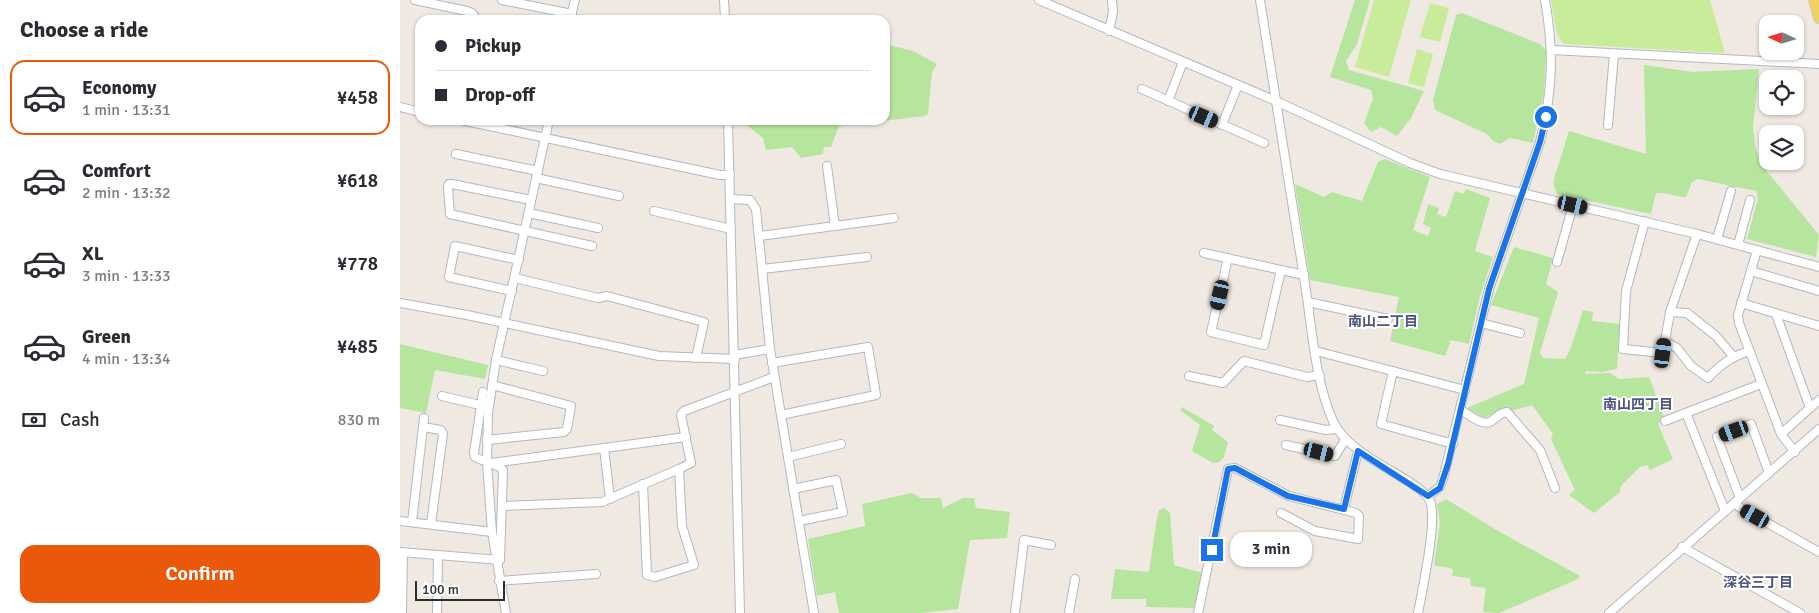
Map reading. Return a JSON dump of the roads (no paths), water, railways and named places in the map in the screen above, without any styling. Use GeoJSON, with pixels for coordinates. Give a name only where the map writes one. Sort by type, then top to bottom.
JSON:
{"type":"FeatureCollection","features":[{"type":"Feature","properties":{"kind":"main road"},"geometry":{"type":"LineString","coordinates":[[1814,0],[1819,18]]}},
{"type":"Feature","properties":{"kind":"street"},"geometry":{"type":"LineString","coordinates":[[415,0],[467,11],[475,15]]}},
{"type":"Feature","properties":{"kind":"street"},"geometry":{"type":"LineString","coordinates":[[502,0],[563,15]]}},
{"type":"Feature","properties":{"kind":"street"},"geometry":{"type":"LineString","coordinates":[[571,15],[575,0]]}},
{"type":"Feature","properties":{"kind":"street"},"geometry":{"type":"LineString","coordinates":[[724,0],[725,15]]}},
{"type":"Feature","properties":{"kind":"street"},"geometry":{"type":"LineString","coordinates":[[1039,0],[1276,101],[1410,163],[1440,174],[1645,221],[1819,267]]}},
{"type":"Feature","properties":{"kind":"street"},"geometry":{"type":"LineString","coordinates":[[1109,31],[1113,12],[1112,0]]}},
{"type":"Feature","properties":{"kind":"street"},"geometry":{"type":"LineString","coordinates":[[1260,0],[1324,398],[1336,429],[1345,440],[1358,451],[1428,496],[1432,513],[1431,529],[1418,613]]}},
{"type":"Feature","properties":{"kind":"street"},"geometry":{"type":"LineString","coordinates":[[1428,496],[1440,488],[1453,444],[1497,263],[1546,117],[1550,95],[1552,50],[1545,0]]}},
{"type":"Feature","properties":{"kind":"street"},"geometry":{"type":"LineString","coordinates":[[1552,50],[1819,64]]}},
{"type":"Feature","properties":{"kind":"street"},"geometry":{"type":"LineString","coordinates":[[1608,125],[1614,54]]}},
{"type":"Feature","properties":{"kind":"street"},"geometry":{"type":"LineString","coordinates":[[1168,101],[1182,62]]}},
{"type":"Feature","properties":{"kind":"street"},"geometry":{"type":"LineString","coordinates":[[1222,124],[1238,85]]}},
{"type":"Feature","properties":{"kind":"street"},"geometry":{"type":"LineString","coordinates":[[1142,90],[1264,143]]}},
{"type":"Feature","properties":{"kind":"street"},"geometry":{"type":"LineString","coordinates":[[400,107],[415,111]]}},
{"type":"Feature","properties":{"kind":"street"},"geometry":{"type":"LineString","coordinates":[[484,125],[720,175],[730,175]]}},
{"type":"Feature","properties":{"kind":"street"},"geometry":{"type":"LineString","coordinates":[[506,613],[492,532],[487,440],[489,407],[496,360],[548,125]]}},
{"type":"Feature","properties":{"kind":"street"},"geometry":{"type":"LineString","coordinates":[[728,125],[740,613]]}},
{"type":"Feature","properties":{"kind":"street"},"geometry":{"type":"LineString","coordinates":[[456,154],[619,196]]}},
{"type":"Feature","properties":{"kind":"street"},"geometry":{"type":"LineString","coordinates":[[827,166],[835,226]]}},
{"type":"Feature","properties":{"kind":"street"},"geometry":{"type":"LineString","coordinates":[[531,200],[448,184],[450,214],[592,246]]}},
{"type":"Feature","properties":{"kind":"street"},"geometry":{"type":"LineString","coordinates":[[1717,239],[1731,191]]}},
{"type":"Feature","properties":{"kind":"street"},"geometry":{"type":"LineString","coordinates":[[730,199],[750,200],[753,203],[760,236],[774,377],[814,613]]}},
{"type":"Feature","properties":{"kind":"street"},"geometry":{"type":"LineString","coordinates":[[1738,245],[1750,200]]}},
{"type":"Feature","properties":{"kind":"street"},"geometry":{"type":"LineString","coordinates":[[1557,262],[1573,205]]}},
{"type":"Feature","properties":{"kind":"street"},"geometry":{"type":"LineString","coordinates":[[654,211],[731,228]]}},
{"type":"Feature","properties":{"kind":"street"},"geometry":{"type":"LineString","coordinates":[[529,213],[598,228]]}},
{"type":"Feature","properties":{"kind":"street"},"geometry":{"type":"LineString","coordinates":[[760,236],[894,218]]}},
{"type":"Feature","properties":{"kind":"street"},"geometry":{"type":"LineString","coordinates":[[1645,221],[1626,291],[1623,349],[1663,353],[1670,312],[1697,234]]}},
{"type":"Feature","properties":{"kind":"street"},"geometry":{"type":"LineString","coordinates":[[512,291],[449,277],[455,246],[518,260]]}},
{"type":"Feature","properties":{"kind":"street"},"geometry":{"type":"LineString","coordinates":[[1757,250],[1741,303],[1739,323],[1781,434],[1794,452]]}},
{"type":"Feature","properties":{"kind":"street"},"geometry":{"type":"LineString","coordinates":[[1204,254],[1304,275]]}},
{"type":"Feature","properties":{"kind":"street"},"geometry":{"type":"LineString","coordinates":[[762,269],[867,257]]}},
{"type":"Feature","properties":{"kind":"street"},"geometry":{"type":"LineString","coordinates":[[1228,258],[1211,332],[1264,345],[1281,270]]}},
{"type":"Feature","properties":{"kind":"street"},"geometry":{"type":"LineString","coordinates":[[1751,271],[1819,291]]}},
{"type":"Feature","properties":{"kind":"street"},"geometry":{"type":"LineString","coordinates":[[515,278],[598,298],[607,296],[704,322],[696,358]]}},
{"type":"Feature","properties":{"kind":"street"},"geometry":{"type":"LineString","coordinates":[[1308,302],[1388,319]]}},
{"type":"Feature","properties":{"kind":"street"},"geometry":{"type":"LineString","coordinates":[[400,303],[659,356],[696,358],[734,357],[770,349]]}},
{"type":"Feature","properties":{"kind":"street"},"geometry":{"type":"LineString","coordinates":[[1741,303],[1819,326]]}},
{"type":"Feature","properties":{"kind":"street"},"geometry":{"type":"LineString","coordinates":[[1670,312],[1687,313],[1716,336],[1734,356]]}},
{"type":"Feature","properties":{"kind":"street"},"geometry":{"type":"LineString","coordinates":[[1776,314],[1810,408]]}},
{"type":"Feature","properties":{"kind":"street"},"geometry":{"type":"LineString","coordinates":[[1481,323],[1520,333]]}},
{"type":"Feature","properties":{"kind":"street"},"geometry":{"type":"LineString","coordinates":[[1664,341],[1677,348],[1691,366],[1708,378],[1720,364],[1734,356],[1749,351]]}},
{"type":"Feature","properties":{"kind":"street"},"geometry":{"type":"LineString","coordinates":[[772,363],[868,347],[876,395],[781,415]]}},
{"type":"Feature","properties":{"kind":"street"},"geometry":{"type":"LineString","coordinates":[[1316,351],[1465,390]]}},
{"type":"Feature","properties":{"kind":"street"},"geometry":{"type":"LineString","coordinates":[[496,360],[543,371]]}},
{"type":"Feature","properties":{"kind":"street"},"geometry":{"type":"LineString","coordinates":[[1189,376],[1222,383],[1244,361],[1307,377],[1320,375]]}},
{"type":"Feature","properties":{"kind":"street"},"geometry":{"type":"LineString","coordinates":[[1393,371],[1381,424],[1453,444]]}},
{"type":"Feature","properties":{"kind":"street"},"geometry":{"type":"LineString","coordinates":[[502,506],[594,503],[610,499],[691,463],[681,415],[684,411],[774,377]]}},
{"type":"Feature","properties":{"kind":"street"},"geometry":{"type":"LineString","coordinates":[[1665,421],[1762,384]]}},
{"type":"Feature","properties":{"kind":"street"},"geometry":{"type":"LineString","coordinates":[[487,440],[564,432],[567,429],[571,406],[492,385]]}},
{"type":"Feature","properties":{"kind":"street"},"geometry":{"type":"LineString","coordinates":[[402,613],[401,552],[500,560],[503,470],[475,457],[474,453],[483,392]]}},
{"type":"Feature","properties":{"kind":"street"},"geometry":{"type":"LineString","coordinates":[[442,396],[489,407]]}},
{"type":"Feature","properties":{"kind":"street"},"geometry":{"type":"LineString","coordinates":[[1781,434],[1819,400]]}},
{"type":"Feature","properties":{"kind":"street"},"geometry":{"type":"LineString","coordinates":[[1461,410],[1484,423],[1489,423],[1500,413],[1507,412],[1540,450],[1555,488]]}},
{"type":"Feature","properties":{"kind":"street"},"geometry":{"type":"LineString","coordinates":[[1686,413],[1724,511]]}},
{"type":"Feature","properties":{"kind":"street"},"geometry":{"type":"LineString","coordinates":[[412,522],[424,418]]}},
{"type":"Feature","properties":{"kind":"street"},"geometry":{"type":"LineString","coordinates":[[1280,420],[1326,430],[1336,429]]}},
{"type":"Feature","properties":{"kind":"street"},"geometry":{"type":"LineString","coordinates":[[1769,473],[1751,424],[1717,437],[1739,507],[1819,552]]}},
{"type":"Feature","properties":{"kind":"street"},"geometry":{"type":"LineString","coordinates":[[423,427],[441,430],[443,434],[431,524]]}},
{"type":"Feature","properties":{"kind":"street"},"geometry":{"type":"LineString","coordinates":[[1609,613],[1682,547],[1819,429]]}},
{"type":"Feature","properties":{"kind":"street"},"geometry":{"type":"LineString","coordinates":[[489,463],[686,437]]}},
{"type":"Feature","properties":{"kind":"street"},"geometry":{"type":"LineString","coordinates":[[1286,444],[1335,456],[1345,440]]}},
{"type":"Feature","properties":{"kind":"street"},"geometry":{"type":"LineString","coordinates":[[788,457],[842,444]]}},
{"type":"Feature","properties":{"kind":"street"},"geometry":{"type":"LineString","coordinates":[[604,448],[610,499]]}},
{"type":"Feature","properties":{"kind":"street"},"geometry":{"type":"LineString","coordinates":[[1344,509],[1358,451]]}},
{"type":"Feature","properties":{"kind":"street"},"geometry":{"type":"LineString","coordinates":[[1198,613],[1228,469],[1235,468],[1288,496],[1344,509],[1359,516],[1358,539],[1315,531],[1281,513]]}},
{"type":"Feature","properties":{"kind":"street"},"geometry":{"type":"LineString","coordinates":[[643,484],[647,575],[656,577],[694,564],[682,526],[678,469]]}},
{"type":"Feature","properties":{"kind":"street"},"geometry":{"type":"LineString","coordinates":[[793,489],[836,480],[843,512],[799,521]]}},
{"type":"Feature","properties":{"kind":"street"},"geometry":{"type":"LineString","coordinates":[[400,521],[492,532]]}},
{"type":"Feature","properties":{"kind":"street"},"geometry":{"type":"LineString","coordinates":[[1015,613],[1024,540],[1051,544]]}},
{"type":"Feature","properties":{"kind":"street"},"geometry":{"type":"LineString","coordinates":[[1682,547],[1800,613]]}},
{"type":"Feature","properties":{"kind":"street"},"geometry":{"type":"LineString","coordinates":[[436,613],[438,555]]}},
{"type":"Feature","properties":{"kind":"street"},"geometry":{"type":"LineString","coordinates":[[499,581],[596,574]]}},
{"type":"Feature","properties":{"kind":"street"},"geometry":{"type":"LineString","coordinates":[[1069,613],[1074,578]]}},
{"type":"Feature","properties":{"kind":"district","name":"南山二丁目"},"geometry":{"type":"Point","coordinates":[1383,321]}},
{"type":"Feature","properties":{"kind":"district","name":"南山四丁目"},"geometry":{"type":"Point","coordinates":[1638,404]}},
{"type":"Feature","properties":{"kind":"district","name":"深谷三丁目"},"geometry":{"type":"Point","coordinates":[1758,582]}}]}
